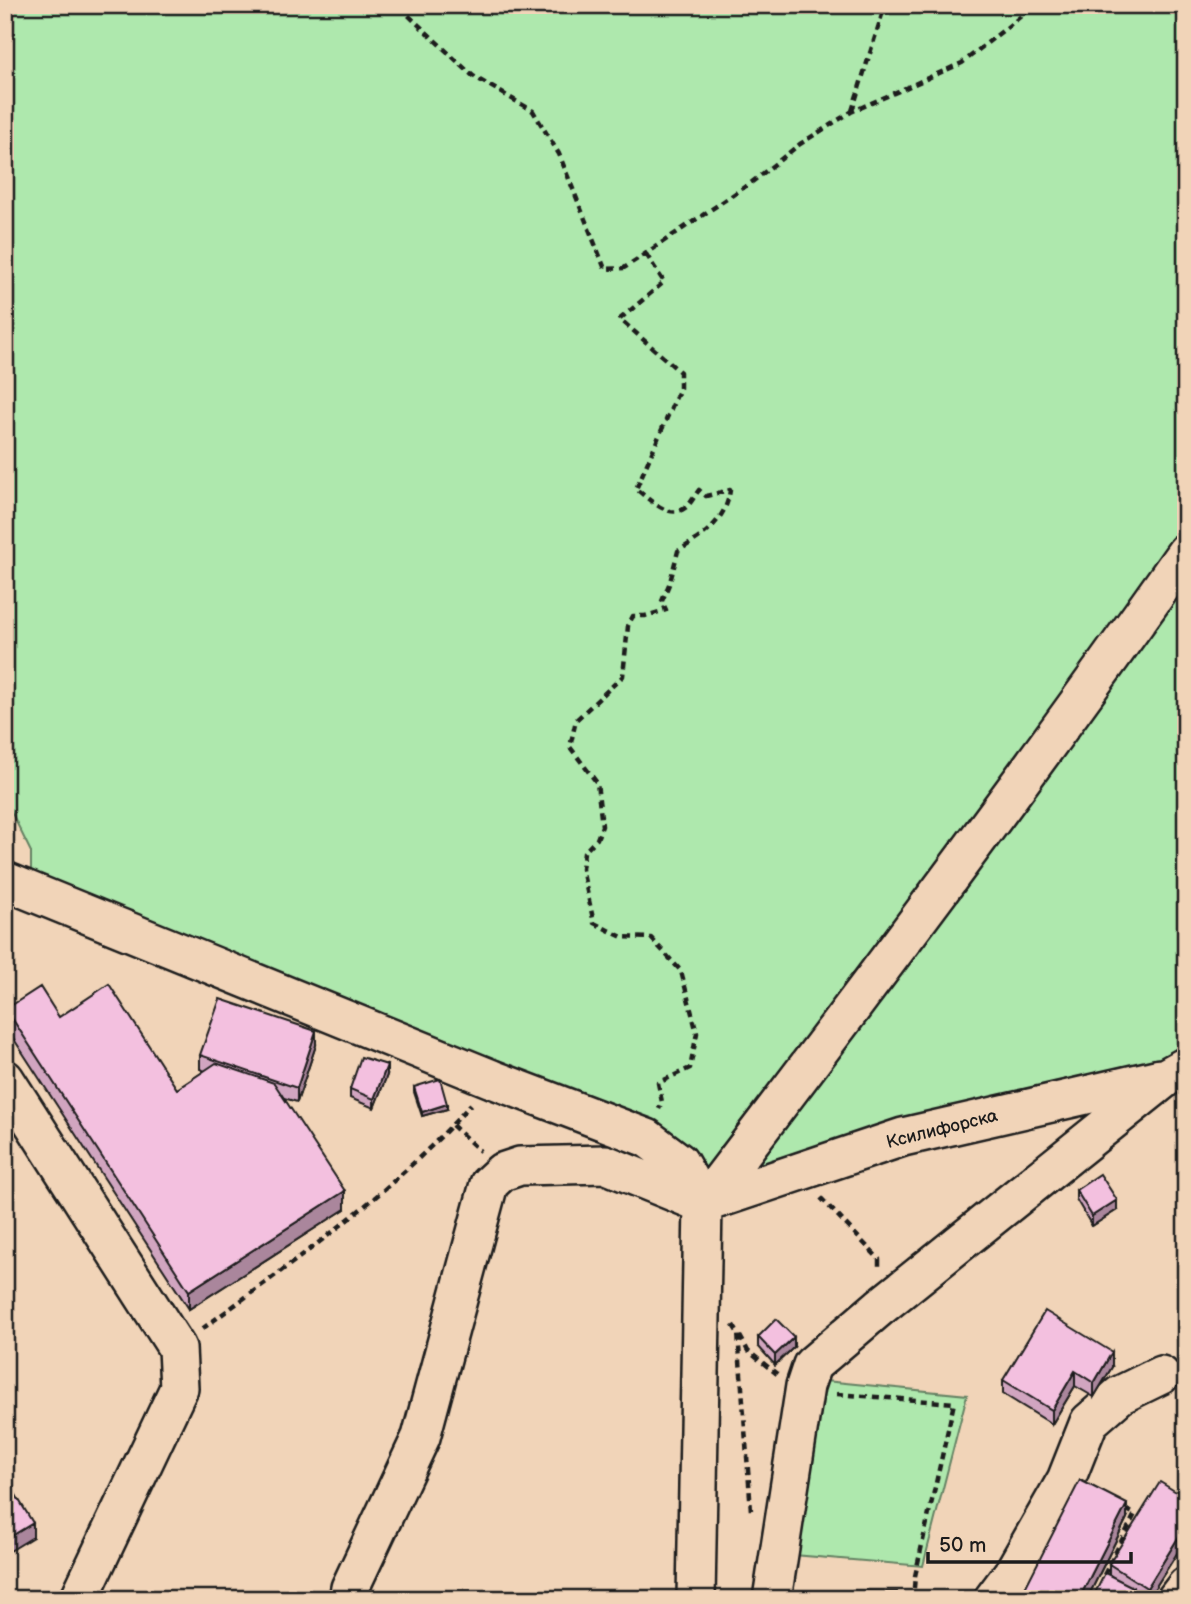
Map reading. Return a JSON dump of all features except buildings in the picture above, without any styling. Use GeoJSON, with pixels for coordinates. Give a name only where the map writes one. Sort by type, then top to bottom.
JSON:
{"type":"FeatureCollection","features":[{"type":"Feature","properties":{"kind":"street"},"geometry":{"type":"LineString","coordinates":[[703,1204],[1093,684],[1186,552]]}},
{"type":"Feature","properties":{"kind":"street"},"geometry":{"type":"LineString","coordinates":[[5,858],[18,886],[492,1079],[647,1138],[679,1162],[703,1204],[696,1599]]}},
{"type":"Feature","properties":{"kind":"street"},"geometry":{"type":"LineString","coordinates":[[772,1599],[805,1386],[812,1365],[880,1307],[1180,1072]]}},
{"type":"Feature","properties":{"kind":"street","name":"Ксилифорска"},"geometry":{"type":"LineString","coordinates":[[703,1204],[903,1137],[1180,1072]]}},
{"type":"Feature","properties":{"kind":"street"},"geometry":{"type":"LineString","coordinates":[[5,1079],[177,1348],[178,1388],[79,1599]]}},
{"type":"Feature","properties":{"kind":"street"},"geometry":{"type":"LineString","coordinates":[[348,1599],[350,1588],[421,1437],[489,1184],[502,1172],[520,1166],[606,1164],[703,1204]]}},
{"type":"Feature","properties":{"kind":"street"},"geometry":{"type":"LineString","coordinates":[[993,1599],[1014,1571],[1066,1480],[1090,1422],[1120,1395],[1161,1375]]}},
{"type":"Feature","properties":{"kind":"street"},"geometry":{"type":"LineString","coordinates":[[1176,1599],[1186,1586]]}},
{"type":"Feature","properties":{"kind":"path"},"geometry":{"type":"LineString","coordinates":[[403,5],[407,15],[473,76],[533,111],[559,154],[605,269],[624,268],[646,254],[752,182],[800,144],[851,112],[962,63],[1035,5]]}},
{"type":"Feature","properties":{"kind":"path"},"geometry":{"type":"LineString","coordinates":[[851,112],[885,5]]}},
{"type":"Feature","properties":{"kind":"path"},"geometry":{"type":"LineString","coordinates":[[646,254],[664,282],[620,319],[680,372],[680,388],[636,489],[665,510],[676,512],[685,508],[699,490],[706,496],[730,491],[728,506],[704,535],[678,551],[662,601],[666,610],[645,616],[633,615],[628,626],[623,676],[576,720],[570,747],[597,783],[602,826],[597,839],[584,852],[582,869],[594,923],[622,937],[651,939],[681,971],[697,1033],[690,1068],[658,1083],[662,1102],[647,1138]]}},
{"type":"Feature","properties":{"kind":"path"},"geometry":{"type":"LineString","coordinates":[[177,1348],[357,1214],[452,1125],[492,1079]]}},
{"type":"Feature","properties":{"kind":"path"},"geometry":{"type":"LineString","coordinates":[[796,1172],[879,1259],[880,1307]]}},
{"type":"Feature","properties":{"kind":"path"},"geometry":{"type":"LineString","coordinates":[[730,1321],[748,1351],[765,1365]]}},
{"type":"Feature","properties":{"kind":"path"},"geometry":{"type":"LineString","coordinates":[[738,1333],[752,1519]]}},
{"type":"Feature","properties":{"kind":"path"},"geometry":{"type":"LineString","coordinates":[[835,1406],[838,1392],[954,1403],[915,1576],[913,1599]]}},
{"type":"Feature","properties":{"kind":"path"},"geometry":{"type":"LineString","coordinates":[[1098,1587],[1135,1514],[1112,1503]]}},
{"type":"Feature","properties":{"kind":"green space"},"geometry":{"type":"Polygon","coordinates":[[[5,5],[1186,5],[1186,1066],[703,1204],[679,1162],[31,891],[31,852],[5,799],[5,5]]]}},
{"type":"Feature","properties":{"kind":"green space"},"geometry":{"type":"Polygon","coordinates":[[[825,1381],[967,1395],[923,1566],[794,1555],[825,1381]]]}}]}
